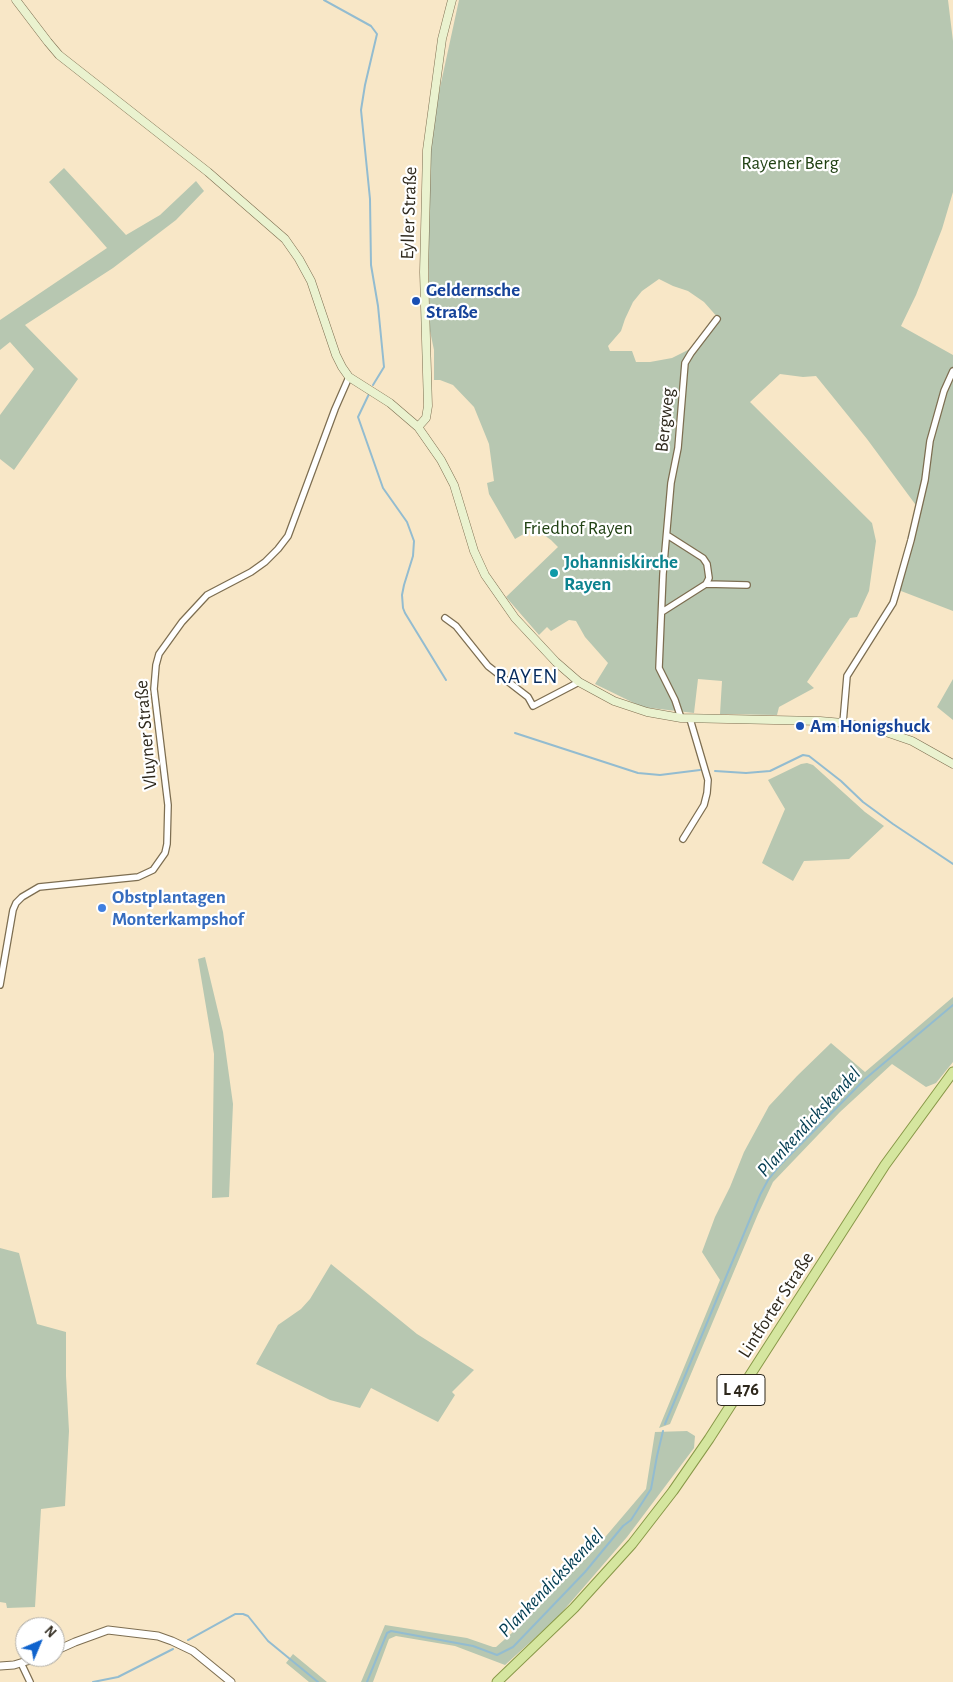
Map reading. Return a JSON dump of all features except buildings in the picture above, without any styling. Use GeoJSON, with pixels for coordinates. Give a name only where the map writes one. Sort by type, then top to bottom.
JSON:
{"type":"FeatureCollection","features":[{"type":"Feature","properties":{"kind":"main road"},"geometry":{"type":"LineString","coordinates":[[16,0],[59,55],[208,172],[285,239],[311,281],[336,355],[349,376],[390,403],[418,427],[441,460],[454,486],[474,550],[486,575],[521,624],[556,662],[578,682],[614,701],[647,712],[681,718],[843,723],[896,735],[912,741],[953,764]]}},
{"type":"Feature","properties":{"kind":"main road","name":"Eyller Straße"},"geometry":{"type":"LineString","coordinates":[[418,427],[426,418],[428,406],[424,282],[427,150],[442,39],[452,0]]}},
{"type":"Feature","properties":{"kind":"main road","name":"Lintforter Straße"},"geometry":{"type":"LineString","coordinates":[[497,1682],[574,1608],[632,1544],[673,1491],[709,1439],[885,1165],[953,1072]]}},
{"type":"Feature","properties":{"kind":"street","name":"Bergweg"},"geometry":{"type":"LineString","coordinates":[[681,718],[676,700],[659,668],[662,574],[671,483],[678,448],[685,363],[717,319]]}},
{"type":"Feature","properties":{"kind":"street"},"geometry":{"type":"LineString","coordinates":[[843,723],[847,676],[897,592],[925,480],[930,441],[944,391],[953,370]]}},
{"type":"Feature","properties":{"kind":"street","name":"Vluyner Straße"},"geometry":{"type":"LineString","coordinates":[[0,985],[13,910],[16,903],[22,897],[39,887],[138,877],[153,870],[162,858],[167,844],[168,805],[154,689],[159,654],[182,622],[208,595],[251,572],[265,562],[288,536],[349,376]]}},
{"type":"Feature","properties":{"kind":"street"},"geometry":{"type":"LineString","coordinates":[[662,612],[706,584],[709,578],[707,564],[703,558],[667,535]]}},
{"type":"Feature","properties":{"kind":"street"},"geometry":{"type":"LineString","coordinates":[[706,584],[747,585]]}},
{"type":"Feature","properties":{"kind":"street"},"geometry":{"type":"LineString","coordinates":[[445,618],[456,626],[488,666],[528,698],[533,706],[578,682]]}},
{"type":"Feature","properties":{"kind":"street"},"geometry":{"type":"LineString","coordinates":[[683,839],[704,805],[708,780],[690,719]]}},
{"type":"Feature","properties":{"kind":"street"},"geometry":{"type":"LineString","coordinates":[[65,1646],[108,1630],[158,1636],[193,1651],[231,1682]]}},
{"type":"Feature","properties":{"kind":"street"},"geometry":{"type":"LineString","coordinates":[[0,1666],[15,1664]]}},
{"type":"Feature","properties":{"kind":"street"},"geometry":{"type":"LineString","coordinates":[[23,1667],[30,1682]]}},
{"type":"Feature","properties":{"kind":"green space","name":"Rayener Berg"},"geometry":{"type":"Polygon","coordinates":[[[459,0],[948,0],[953,41],[953,192],[942,229],[916,295],[901,326],[953,355],[953,611],[901,591],[897,578],[900,579],[918,508],[867,439],[816,376],[803,377],[780,374],[750,402],[872,523],[876,541],[869,591],[857,617],[850,618],[807,682],[814,688],[779,707],[777,715],[720,714],[722,681],[698,679],[694,713],[642,707],[595,684],[608,663],[585,637],[576,621],[569,620],[551,631],[547,627],[539,635],[506,597],[558,547],[534,528],[515,539],[489,494],[487,483],[494,481],[489,444],[474,407],[453,385],[440,380],[434,380],[434,350],[430,331],[426,152],[459,0]],[[659,279],[642,291],[633,302],[621,331],[608,346],[610,351],[632,351],[636,362],[650,362],[672,358],[690,349],[706,335],[719,319],[704,302],[688,291],[659,279]]]}},
{"type":"Feature","properties":{"kind":"green space"},"geometry":{"type":"Polygon","coordinates":[[[64,168],[126,235],[160,215],[196,181],[204,191],[176,220],[113,268],[25,325],[78,379],[14,470],[0,459],[0,415],[34,369],[10,342],[0,350],[0,320],[107,248],[49,182],[64,168]]]}},
{"type":"Feature","properties":{"kind":"green space"},"geometry":{"type":"Polygon","coordinates":[[[953,679],[953,720],[937,707],[953,679]]]}},
{"type":"Feature","properties":{"kind":"green space"},"geometry":{"type":"Polygon","coordinates":[[[807,763],[813,765],[865,812],[884,826],[849,859],[804,861],[793,881],[762,863],[785,809],[768,780],[807,763]]]}},
{"type":"Feature","properties":{"kind":"green space"},"geometry":{"type":"Polygon","coordinates":[[[205,957],[223,1032],[233,1104],[229,1197],[212,1198],[214,1054],[198,959],[205,957]]]}},
{"type":"Feature","properties":{"kind":"green space"},"geometry":{"type":"Polygon","coordinates":[[[953,997],[953,1062],[936,1083],[926,1087],[892,1064],[840,1112],[773,1182],[670,1424],[659,1428],[720,1280],[702,1252],[715,1217],[744,1152],[769,1106],[831,1043],[865,1072],[953,997]]]}},
{"type":"Feature","properties":{"kind":"green space"},"geometry":{"type":"Polygon","coordinates":[[[0,1248],[19,1253],[37,1324],[66,1332],[69,1431],[65,1506],[41,1509],[35,1607],[7,1608],[6,1603],[0,1602],[0,1248]]]}},
{"type":"Feature","properties":{"kind":"green space"},"geometry":{"type":"Polygon","coordinates":[[[331,1264],[417,1334],[474,1370],[452,1392],[455,1395],[438,1422],[371,1388],[360,1408],[330,1400],[256,1364],[278,1325],[301,1309],[310,1299],[331,1264]]]}},
{"type":"Feature","properties":{"kind":"green space"},"geometry":{"type":"Polygon","coordinates":[[[687,1431],[695,1436],[694,1448],[627,1537],[557,1618],[505,1665],[455,1646],[396,1636],[389,1639],[373,1682],[361,1682],[385,1625],[467,1638],[496,1647],[522,1624],[595,1549],[646,1489],[655,1432],[687,1431]]]}},
{"type":"Feature","properties":{"kind":"green space"},"geometry":{"type":"Polygon","coordinates":[[[293,1654],[327,1682],[309,1682],[286,1663],[293,1654]]]}},
{"type":"Feature","properties":{"kind":"waterway"},"geometry":{"type":"LineString","coordinates":[[324,0],[371,26],[377,34],[361,110],[370,199],[371,265],[378,306],[384,367],[373,385]]}},
{"type":"Feature","properties":{"kind":"waterway"},"geometry":{"type":"LineString","coordinates":[[369,394],[358,417],[383,488],[407,522],[414,541],[413,556],[402,595],[403,608],[446,680]]}},
{"type":"Feature","properties":{"kind":"waterway"},"geometry":{"type":"LineString","coordinates":[[515,733],[638,773],[660,775],[700,770]]}},
{"type":"Feature","properties":{"kind":"waterway"},"geometry":{"type":"LineString","coordinates":[[715,771],[746,773],[770,771],[803,755],[809,756],[841,781],[863,802],[953,864]]}},
{"type":"Feature","properties":{"kind":"waterway","name":"Plankendickskendel"},"geometry":{"type":"LineString","coordinates":[[665,1424],[760,1195],[768,1180],[780,1165],[865,1079],[953,1005]]}},
{"type":"Feature","properties":{"kind":"waterway","name":"Plankendickskendel"},"geometry":{"type":"LineString","coordinates":[[367,1682],[387,1633],[391,1631],[473,1646],[497,1655],[513,1647],[585,1572],[623,1526],[631,1520],[651,1489],[663,1431]]}},
{"type":"Feature","properties":{"kind":"waterway","name":"Plankendickskendel"},"geometry":{"type":"LineString","coordinates":[[188,1640],[235,1614],[243,1614],[248,1616],[268,1641],[318,1682]]}},
{"type":"Feature","properties":{"kind":"waterway","name":"Plankendickskendel"},"geometry":{"type":"LineString","coordinates":[[93,1682],[118,1677],[173,1649]]}},
{"type":"Feature","properties":{"kind":"place","name":"Geldernsche Straße"},"geometry":{"type":"Point","coordinates":[416,301]}},
{"type":"Feature","properties":{"kind":"place","name":"Johanniskirche Rayen"},"geometry":{"type":"Point","coordinates":[554,573]}},
{"type":"Feature","properties":{"kind":"place","name":"Am Honigshuck"},"geometry":{"type":"Point","coordinates":[800,726]}},
{"type":"Feature","properties":{"kind":"place","name":"Obstplantagen Monterkampshof"},"geometry":{"type":"Point","coordinates":[102,908]}},
{"type":"Feature","properties":{"kind":"district","name":"RAYEN"},"geometry":{"type":"Point","coordinates":[527,677]}},
{"type":"Feature","properties":{"kind":"park label","name":"Friedhof Rayen"},"geometry":{"type":"Point","coordinates":[578,528]}}]}
